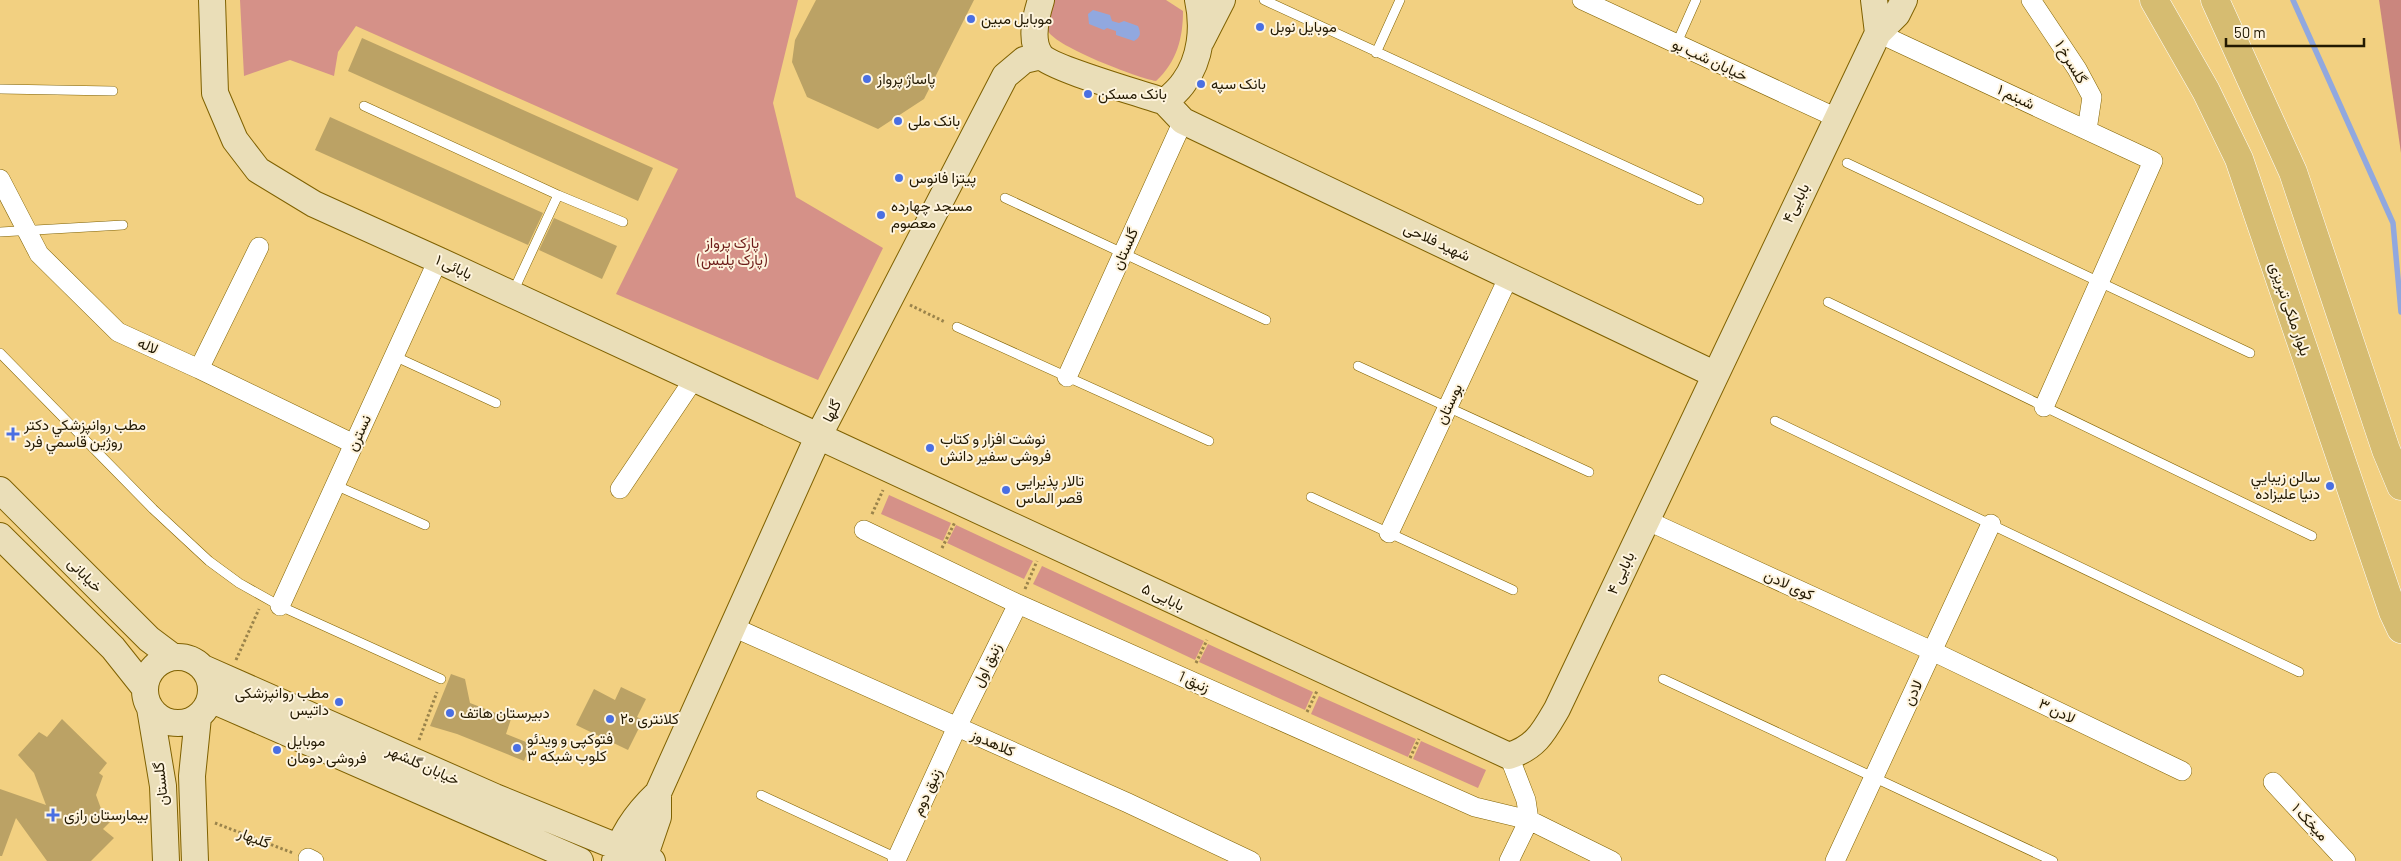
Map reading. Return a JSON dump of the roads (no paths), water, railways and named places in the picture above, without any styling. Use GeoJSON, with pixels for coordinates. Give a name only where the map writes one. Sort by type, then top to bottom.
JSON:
{"type":"FeatureCollection","features":[{"type":"Feature","properties":{"kind":"main road","name":"بابائی ۱"},"geometry":{"type":"LineString","coordinates":[[212,0],[215,92],[235,140],[258,170],[314,204],[818,437]]}},
{"type":"Feature","properties":{"kind":"main road"},"geometry":{"type":"LineString","coordinates":[[1041,0],[1034,38],[1041,56],[1048,61],[1098,80],[1165,102],[1185,82],[1198,46],[1202,31],[1198,0]]}},
{"type":"Feature","properties":{"kind":"main road"},"geometry":{"type":"LineString","coordinates":[[1198,46],[1222,0]]}},
{"type":"Feature","properties":{"kind":"main road"},"geometry":{"type":"LineString","coordinates":[[1874,0],[1878,33]]}},
{"type":"Feature","properties":{"kind":"main road"},"geometry":{"type":"LineString","coordinates":[[1878,33],[1897,14],[1904,0]]}},
{"type":"Feature","properties":{"kind":"main road","name":"بلوار ملکى تبریزى"},"geometry":{"type":"LineString","coordinates":[[2154,0],[2206,91],[2239,159],[2393,612],[2401,629]]}},
{"type":"Feature","properties":{"kind":"main road"},"geometry":{"type":"LineString","coordinates":[[2215,0],[2294,172],[2386,450],[2401,486]]}},
{"type":"Feature","properties":{"kind":"main road","name":"بابایی۴"},"geometry":{"type":"LineString","coordinates":[[1714,374],[1878,33]]}},
{"type":"Feature","properties":{"kind":"main road","name":"گلها"},"geometry":{"type":"LineString","coordinates":[[658,792],[818,437],[1005,76],[1024,60],[1041,56]]}},
{"type":"Feature","properties":{"kind":"main road","name":"شهید فلاحی"},"geometry":{"type":"LineString","coordinates":[[1165,102],[1183,121],[1714,374]]}},
{"type":"Feature","properties":{"kind":"main road","name":"بابایی ۴"},"geometry":{"type":"LineString","coordinates":[[1509,756],[1524,751],[1541,736],[1557,709],[1714,374]]}},
{"type":"Feature","properties":{"kind":"main road","name":"۵ بابایی"},"geometry":{"type":"LineString","coordinates":[[818,437],[1509,756]]}},
{"type":"Feature","properties":{"kind":"main road","name":"خیابانی"},"geometry":{"type":"LineString","coordinates":[[0,490],[149,640],[173,657]]}},
{"type":"Feature","properties":{"kind":"main road"},"geometry":{"type":"LineString","coordinates":[[0,536],[113,648],[158,716],[172,722],[188,722],[204,708],[209,677],[203,668],[189,659],[173,657],[162,660],[153,667],[147,676],[147,698]]}},
{"type":"Feature","properties":{"kind":"main road","name":"خیابان گلشهر"},"geometry":{"type":"LineString","coordinates":[[203,668],[617,854],[647,860]]}},
{"type":"Feature","properties":{"kind":"main road","name":"گلستان"},"geometry":{"type":"LineString","coordinates":[[147,698],[163,786],[166,861]]}},
{"type":"Feature","properties":{"kind":"main road","name":"گلستان"},"geometry":{"type":"LineString","coordinates":[[195,861],[192,776],[204,708]]}},
{"type":"Feature","properties":{"kind":"main road","name":"خیابان گلشهر"},"geometry":{"type":"LineString","coordinates":[[204,708],[580,861]]}},
{"type":"Feature","properties":{"kind":"main road"},"geometry":{"type":"LineString","coordinates":[[617,854],[642,808],[658,792]]}},
{"type":"Feature","properties":{"kind":"main road"},"geometry":{"type":"LineString","coordinates":[[647,860],[658,817],[658,792]]}},
{"type":"Feature","properties":{"kind":"street","name":"خیابان شب بو"},"geometry":{"type":"LineString","coordinates":[[1582,0],[1837,118]]}},
{"type":"Feature","properties":{"kind":"street","name":"گلسرخ ۱"},"geometry":{"type":"LineString","coordinates":[[2032,0],[2077,69],[2092,97],[2087,130]]}},
{"type":"Feature","properties":{"kind":"street","name":"شبنم ۱"},"geometry":{"type":"LineString","coordinates":[[1878,33],[2153,161],[2100,282]]}},
{"type":"Feature","properties":{"kind":"street","name":"گلستان"},"geometry":{"type":"LineString","coordinates":[[1067,377],[1183,121]]}},
{"type":"Feature","properties":{"kind":"street","name":"لاله"},"geometry":{"type":"LineString","coordinates":[[0,179],[39,254],[118,332],[354,444]]}},
{"type":"Feature","properties":{"kind":"street"},"geometry":{"type":"LineString","coordinates":[[199,369],[258,247]]}},
{"type":"Feature","properties":{"kind":"street","name":"نسترن"},"geometry":{"type":"LineString","coordinates":[[272,601],[336,485],[438,260]]}},
{"type":"Feature","properties":{"kind":"street","name":"بوستان"},"geometry":{"type":"LineString","coordinates":[[1389,533],[1509,276]]}},
{"type":"Feature","properties":{"kind":"street"},"geometry":{"type":"LineString","coordinates":[[2044,407],[2100,282]]}},
{"type":"Feature","properties":{"kind":"street"},"geometry":{"type":"LineString","coordinates":[[620,489],[694,379]]}},
{"type":"Feature","properties":{"kind":"street","name":"کوی لادن"},"geometry":{"type":"LineString","coordinates":[[1646,520],[1932,651]]}},
{"type":"Feature","properties":{"kind":"street","name":"لادن"},"geometry":{"type":"LineString","coordinates":[[1835,861],[1991,524]]}},
{"type":"Feature","properties":{"kind":"street","name":"زنبق 1"},"geometry":{"type":"LineString","coordinates":[[864,530],[1018,604],[1475,807],[1529,820]]}},
{"type":"Feature","properties":{"kind":"street","name":"زنبق اول"},"geometry":{"type":"LineString","coordinates":[[957,727],[1018,604]]}},
{"type":"Feature","properties":{"kind":"street","name":"کلاهدوز"},"geometry":{"type":"LineString","coordinates":[[733,627],[1251,861]]}},
{"type":"Feature","properties":{"kind":"street","name":"لادن ۳"},"geometry":{"type":"LineString","coordinates":[[1932,651],[2182,771]]}},
{"type":"Feature","properties":{"kind":"street","name":"زنبق دوم"},"geometry":{"type":"LineString","coordinates":[[900,859],[957,727]]}},
{"type":"Feature","properties":{"kind":"street"},"geometry":{"type":"LineString","coordinates":[[1509,756],[1526,800],[1529,820],[1509,861]]}},
{"type":"Feature","properties":{"kind":"street","name":"میخک ۱"},"geometry":{"type":"LineString","coordinates":[[2273,782],[2346,861]]}},
{"type":"Feature","properties":{"kind":"street"},"geometry":{"type":"LineString","coordinates":[[1529,820],[1612,861]]}},
{"type":"Feature","properties":{"kind":"lane"},"geometry":{"type":"LineString","coordinates":[[1264,0],[1699,200]]}},
{"type":"Feature","properties":{"kind":"lane"},"geometry":{"type":"LineString","coordinates":[[1376,53],[1400,0]]}},
{"type":"Feature","properties":{"kind":"lane"},"geometry":{"type":"LineString","coordinates":[[1676,44],[1696,0]]}},
{"type":"Feature","properties":{"kind":"lane"},"geometry":{"type":"LineString","coordinates":[[0,89],[113,90]]}},
{"type":"Feature","properties":{"kind":"lane"},"geometry":{"type":"LineString","coordinates":[[364,106],[558,195],[622,222]]}},
{"type":"Feature","properties":{"kind":"lane"},"geometry":{"type":"LineString","coordinates":[[1847,163],[2250,353]]}},
{"type":"Feature","properties":{"kind":"lane"},"geometry":{"type":"LineString","coordinates":[[511,294],[558,195]]}},
{"type":"Feature","properties":{"kind":"lane"},"geometry":{"type":"LineString","coordinates":[[1005,198],[1266,320]]}},
{"type":"Feature","properties":{"kind":"lane"},"geometry":{"type":"LineString","coordinates":[[0,232],[27,232],[123,225]]}},
{"type":"Feature","properties":{"kind":"lane"},"geometry":{"type":"LineString","coordinates":[[1828,302],[2312,536]]}},
{"type":"Feature","properties":{"kind":"lane"},"geometry":{"type":"LineString","coordinates":[[957,328],[1209,441]]}},
{"type":"Feature","properties":{"kind":"lane"},"geometry":{"type":"LineString","coordinates":[[0,353],[184,539],[209,561],[239,583],[272,601],[441,680]]}},
{"type":"Feature","properties":{"kind":"lane"},"geometry":{"type":"LineString","coordinates":[[394,356],[496,404]]}},
{"type":"Feature","properties":{"kind":"lane"},"geometry":{"type":"LineString","coordinates":[[1358,366],[1589,472]]}},
{"type":"Feature","properties":{"kind":"lane"},"geometry":{"type":"LineString","coordinates":[[1775,421],[2299,672]]}},
{"type":"Feature","properties":{"kind":"lane"},"geometry":{"type":"LineString","coordinates":[[336,485],[425,525]]}},
{"type":"Feature","properties":{"kind":"lane"},"geometry":{"type":"LineString","coordinates":[[1311,497],[1513,590]]}},
{"type":"Feature","properties":{"kind":"lane"},"geometry":{"type":"LineString","coordinates":[[1663,678],[2053,861]]}},
{"type":"Feature","properties":{"kind":"lane"},"geometry":{"type":"LineString","coordinates":[[761,795],[900,859]]}},
{"type":"Feature","properties":{"kind":"water"},"geometry":{"type":"Polygon","coordinates":[[[1093,10],[1110,15],[1112,21],[1119,23],[1124,21],[1138,26],[1139,36],[1134,41],[1116,35],[1116,31],[1107,28],[1104,30],[1089,24],[1088,14],[1093,10]]]}},
{"type":"Feature","properties":{"kind":"waterway"},"geometry":{"type":"LineString","coordinates":[[2293,0],[2393,223],[2401,312]]}},
{"type":"Feature","properties":{"kind":"place","name":"موبایل مبین"},"geometry":{"type":"Point","coordinates":[971,19]}},
{"type":"Feature","properties":{"kind":"place","name":"موبایل نوبل"},"geometry":{"type":"Point","coordinates":[1260,27]}},
{"type":"Feature","properties":{"kind":"place","name":"پاساژ پرواز"},"geometry":{"type":"Point","coordinates":[867,79]}},
{"type":"Feature","properties":{"kind":"place","name":"بانک سپه"},"geometry":{"type":"Point","coordinates":[1201,84]}},
{"type":"Feature","properties":{"kind":"place","name":"بانک مسکن"},"geometry":{"type":"Point","coordinates":[1088,94]}},
{"type":"Feature","properties":{"kind":"place","name":"بانک ملی"},"geometry":{"type":"Point","coordinates":[898,121]}},
{"type":"Feature","properties":{"kind":"place","name":"پیتزا فانوس"},"geometry":{"type":"Point","coordinates":[899,178]}},
{"type":"Feature","properties":{"kind":"place","name":"مسجد چهارده معصوم"},"geometry":{"type":"Point","coordinates":[881,215]}},
{"type":"Feature","properties":{"kind":"place","name":"مطب روانپزشكي دكتر روژين قاسمي فرد"},"geometry":{"type":"Point","coordinates":[13,434]}},
{"type":"Feature","properties":{"kind":"place","name":"نوشت افزار و کتاب فروشی سفیر دانش"},"geometry":{"type":"Point","coordinates":[930,448]}},
{"type":"Feature","properties":{"kind":"place","name":"سالن زيبايي دنيا عليزاده"},"geometry":{"type":"Point","coordinates":[2330,486]}},
{"type":"Feature","properties":{"kind":"place","name":"تالار پذیرایی قصر الماس"},"geometry":{"type":"Point","coordinates":[1006,490]}},
{"type":"Feature","properties":{"kind":"place","name":"مطب روانپزشکی داتیس"},"geometry":{"type":"Point","coordinates":[339,702]}},
{"type":"Feature","properties":{"kind":"place","name":"دبیرستان هاتف"},"geometry":{"type":"Point","coordinates":[450,713]}},
{"type":"Feature","properties":{"kind":"place","name":"کلانتری ۲۰"},"geometry":{"type":"Point","coordinates":[610,719]}},
{"type":"Feature","properties":{"kind":"place","name":"فتوکپی و ویدئو کلوب شبکه ۳"},"geometry":{"type":"Point","coordinates":[517,748]}},
{"type":"Feature","properties":{"kind":"place","name":"موبایل فروشی دومان"},"geometry":{"type":"Point","coordinates":[277,750]}},
{"type":"Feature","properties":{"kind":"place","name":"بیمارستان رازی"},"geometry":{"type":"Point","coordinates":[53,815]}},
{"type":"Feature","properties":{"kind":"park label","name":"پارک پرواز (پارک پلیس)"},"geometry":{"type":"Point","coordinates":[732,252]}}]}
